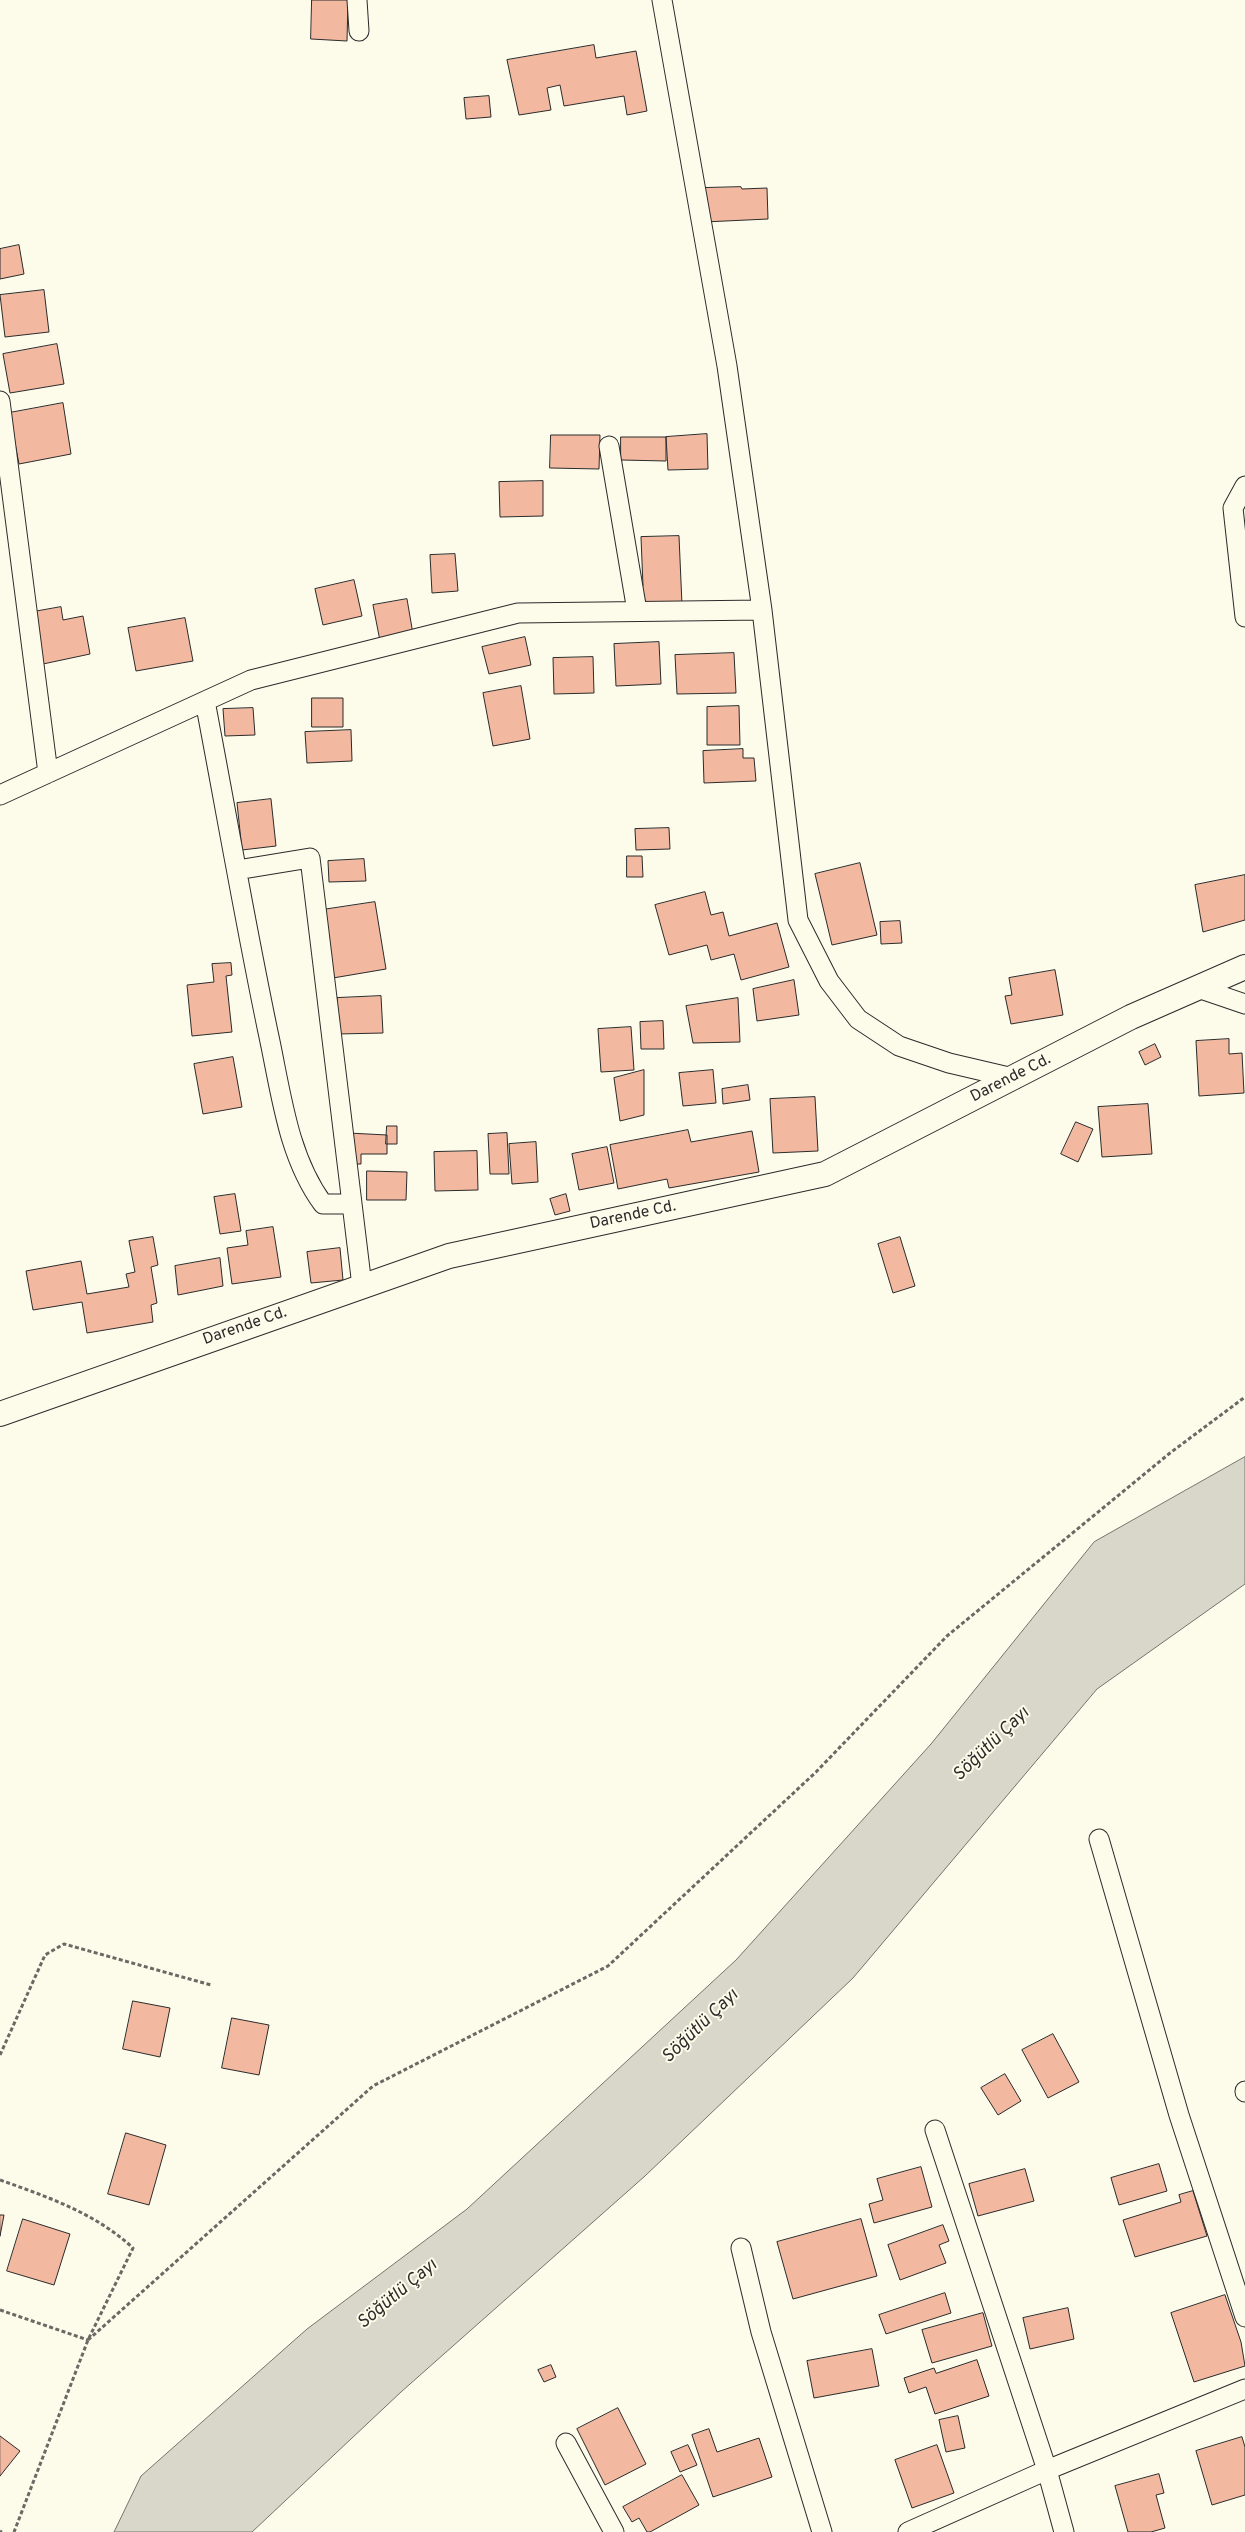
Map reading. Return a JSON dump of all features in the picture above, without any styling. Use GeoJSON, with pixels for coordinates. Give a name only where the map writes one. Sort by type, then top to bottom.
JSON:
{"type":"FeatureCollection","features":[{"type":"Feature","properties":{"kind":"street"},"geometry":{"type":"LineString","coordinates":[[357,0],[359,30]]}},
{"type":"Feature","properties":{"kind":"street"},"geometry":{"type":"LineString","coordinates":[[662,0],[727,366],[762,610],[798,920],[829,981],[858,1019],[899,1046],[949,1063],[1013,1078]]}},
{"type":"Feature","properties":{"kind":"street"},"geometry":{"type":"LineString","coordinates":[[0,401],[48,773]]}},
{"type":"Feature","properties":{"kind":"street"},"geometry":{"type":"LineString","coordinates":[[609,446],[637,611]]}},
{"type":"Feature","properties":{"kind":"street"},"geometry":{"type":"LineString","coordinates":[[1245,486],[1233,508],[1245,617]]}},
{"type":"Feature","properties":{"kind":"street"},"geometry":{"type":"LineString","coordinates":[[0,795],[251,680],[518,613],[762,610]]}},
{"type":"Feature","properties":{"kind":"street"},"geometry":{"type":"LineString","coordinates":[[205,701],[293,1149],[310,1188],[323,1204],[351,1204]]}},
{"type":"Feature","properties":{"kind":"street"},"geometry":{"type":"LineString","coordinates":[[237,870],[310,858],[362,1286]]}},
{"type":"Feature","properties":{"kind":"street","name":"Darende Cd."},"geometry":{"type":"LineString","coordinates":[[0,1414],[449,1256],[825,1174],[1131,1017],[1245,967]]}},
{"type":"Feature","properties":{"kind":"street"},"geometry":{"type":"LineString","coordinates":[[1198,988],[1245,1004]]}},
{"type":"Feature","properties":{"kind":"street"},"geometry":{"type":"LineString","coordinates":[[1099,1839],[1179,2115],[1245,2317]]}},
{"type":"Feature","properties":{"kind":"street"},"geometry":{"type":"LineString","coordinates":[[935,2130],[1047,2470],[1064,2532]]}},
{"type":"Feature","properties":{"kind":"street"},"geometry":{"type":"LineString","coordinates":[[741,2248],[761,2332],[822,2532]]}},
{"type":"Feature","properties":{"kind":"street"},"geometry":{"type":"LineString","coordinates":[[908,2532],[1047,2470],[1245,2390]]}},
{"type":"Feature","properties":{"kind":"street"},"geometry":{"type":"LineString","coordinates":[[566,2443],[614,2532]]}},
{"type":"Feature","properties":{"kind":"path"},"geometry":{"type":"LineString","coordinates":[[88,2340],[373,2086],[608,1966],[816,1772],[947,1636],[1170,1453],[1245,1396]]}},
{"type":"Feature","properties":{"kind":"path"},"geometry":{"type":"LineString","coordinates":[[0,2055],[45,1955],[64,1944],[211,1985]]}},
{"type":"Feature","properties":{"kind":"path"},"geometry":{"type":"LineString","coordinates":[[0,2180],[64,2202],[116,2232],[133,2248],[88,2340],[14,2532]]}},
{"type":"Feature","properties":{"kind":"path"},"geometry":{"type":"LineString","coordinates":[[0,2310],[88,2340]]}},
{"type":"Feature","properties":{"kind":"water","name":"Söğütlü Çayı"},"geometry":{"type":"Polygon","coordinates":[[[1245,1457],[1245,1584],[1097,1689],[853,1978],[645,2176],[401,2392],[252,2532],[114,2532],[141,2476],[307,2329],[467,2209],[736,1960],[931,1744],[1094,1542],[1245,1457]]]}},
{"type":"Feature","properties":{"kind":"building"},"geometry":{"type":"Polygon","coordinates":[[[312,0],[348,0],[347,41],[311,39],[312,0]]]}},
{"type":"Feature","properties":{"kind":"building"},"geometry":{"type":"Polygon","coordinates":[[[594,45],[596,58],[636,51],[647,111],[627,115],[624,96],[564,106],[560,85],[547,88],[551,110],[519,115],[507,60],[594,45]]]}},
{"type":"Feature","properties":{"kind":"building"},"geometry":{"type":"Polygon","coordinates":[[[489,96],[491,117],[466,119],[464,98],[489,96]]]}},
{"type":"Feature","properties":{"kind":"building"},"geometry":{"type":"Polygon","coordinates":[[[741,187],[742,189],[767,188],[768,219],[704,222],[703,188],[741,187]]]}},
{"type":"Feature","properties":{"kind":"building"},"geometry":{"type":"Polygon","coordinates":[[[19,245],[24,274],[0,279],[0,249],[19,245]]]}},
{"type":"Feature","properties":{"kind":"building"},"geometry":{"type":"Polygon","coordinates":[[[44,290],[49,332],[5,337],[0,295],[44,290]]]}},
{"type":"Feature","properties":{"kind":"building"},"geometry":{"type":"Polygon","coordinates":[[[57,344],[64,384],[10,393],[3,354],[57,344]]]}},
{"type":"Feature","properties":{"kind":"building"},"geometry":{"type":"Polygon","coordinates":[[[63,403],[71,454],[19,464],[9,413],[63,403]]]}},
{"type":"Feature","properties":{"kind":"building"},"geometry":{"type":"Polygon","coordinates":[[[707,434],[708,469],[668,470],[666,437],[707,434]]]}},
{"type":"Feature","properties":{"kind":"building"},"geometry":{"type":"Polygon","coordinates":[[[551,435],[600,435],[599,469],[550,468],[551,435]]]}},
{"type":"Feature","properties":{"kind":"building"},"geometry":{"type":"Polygon","coordinates":[[[621,437],[666,437],[666,461],[621,460],[621,437]]]}},
{"type":"Feature","properties":{"kind":"building"},"geometry":{"type":"Polygon","coordinates":[[[543,481],[543,516],[500,517],[499,482],[543,481]]]}},
{"type":"Feature","properties":{"kind":"building"},"geometry":{"type":"Polygon","coordinates":[[[679,536],[682,605],[640,607],[639,587],[643,586],[641,537],[679,536]]]}},
{"type":"Feature","properties":{"kind":"building"},"geometry":{"type":"Polygon","coordinates":[[[455,554],[458,591],[432,593],[430,555],[455,554]]]}},
{"type":"Feature","properties":{"kind":"building"},"geometry":{"type":"Polygon","coordinates":[[[354,580],[362,616],[323,625],[315,589],[354,580]]]}},
{"type":"Feature","properties":{"kind":"building"},"geometry":{"type":"Polygon","coordinates":[[[407,599],[413,634],[380,641],[373,605],[407,599]]]}},
{"type":"Feature","properties":{"kind":"building"},"geometry":{"type":"Polygon","coordinates":[[[61,607],[63,620],[83,616],[90,654],[43,664],[33,612],[61,607]]]}},
{"type":"Feature","properties":{"kind":"building"},"geometry":{"type":"Polygon","coordinates":[[[185,618],[193,661],[136,671],[128,628],[185,618]]]}},
{"type":"Feature","properties":{"kind":"building"},"geometry":{"type":"Polygon","coordinates":[[[525,637],[531,665],[489,674],[482,647],[525,637]]]}},
{"type":"Feature","properties":{"kind":"building"},"geometry":{"type":"Polygon","coordinates":[[[659,642],[661,684],[616,686],[614,644],[659,642]]]}},
{"type":"Feature","properties":{"kind":"building"},"geometry":{"type":"Polygon","coordinates":[[[734,653],[736,693],[677,694],[675,655],[734,653]]]}},
{"type":"Feature","properties":{"kind":"building"},"geometry":{"type":"Polygon","coordinates":[[[593,657],[594,693],[554,694],[553,658],[593,657]]]}},
{"type":"Feature","properties":{"kind":"building"},"geometry":{"type":"Polygon","coordinates":[[[521,686],[530,739],[493,746],[483,693],[521,686]]]}},
{"type":"Feature","properties":{"kind":"building"},"geometry":{"type":"Polygon","coordinates":[[[312,698],[343,698],[343,727],[312,727],[312,698]]]}},
{"type":"Feature","properties":{"kind":"building"},"geometry":{"type":"Polygon","coordinates":[[[739,706],[740,745],[707,745],[707,707],[739,706]]]}},
{"type":"Feature","properties":{"kind":"building"},"geometry":{"type":"Polygon","coordinates":[[[253,708],[255,735],[225,736],[223,709],[253,708]]]}},
{"type":"Feature","properties":{"kind":"building"},"geometry":{"type":"Polygon","coordinates":[[[351,730],[352,761],[307,763],[305,732],[351,730]]]}},
{"type":"Feature","properties":{"kind":"building"},"geometry":{"type":"Polygon","coordinates":[[[743,749],[743,758],[754,758],[756,781],[704,783],[703,751],[743,749]]]}},
{"type":"Feature","properties":{"kind":"building"},"geometry":{"type":"Polygon","coordinates":[[[271,799],[276,846],[242,850],[237,803],[271,799]]]}},
{"type":"Feature","properties":{"kind":"building"},"geometry":{"type":"Polygon","coordinates":[[[669,828],[670,849],[636,850],[635,829],[669,828]]]}},
{"type":"Feature","properties":{"kind":"building"},"geometry":{"type":"Polygon","coordinates":[[[627,856],[642,856],[643,877],[627,877],[627,856]]]}},
{"type":"Feature","properties":{"kind":"building"},"geometry":{"type":"Polygon","coordinates":[[[364,859],[366,881],[329,882],[328,861],[364,859]]]}},
{"type":"Feature","properties":{"kind":"building"},"geometry":{"type":"Polygon","coordinates":[[[860,863],[877,935],[832,945],[815,874],[860,863]]]}},
{"type":"Feature","properties":{"kind":"building"},"geometry":{"type":"Polygon","coordinates":[[[1245,875],[1245,920],[1203,932],[1195,885],[1245,875]]]}},
{"type":"Feature","properties":{"kind":"building"},"geometry":{"type":"Polygon","coordinates":[[[705,892],[711,915],[723,912],[729,936],[777,923],[789,967],[741,980],[734,954],[711,960],[707,945],[669,955],[655,905],[705,892]]]}},
{"type":"Feature","properties":{"kind":"building"},"geometry":{"type":"Polygon","coordinates":[[[375,902],[386,969],[333,978],[322,910],[375,902]]]}},
{"type":"Feature","properties":{"kind":"building"},"geometry":{"type":"Polygon","coordinates":[[[900,921],[902,943],[881,944],[880,922],[900,921]]]}},
{"type":"Feature","properties":{"kind":"building"},"geometry":{"type":"Polygon","coordinates":[[[231,963],[232,975],[226,976],[232,1032],[192,1036],[187,985],[214,982],[212,964],[231,963]]]}},
{"type":"Feature","properties":{"kind":"building"},"geometry":{"type":"Polygon","coordinates":[[[1055,970],[1063,1015],[1011,1024],[1005,996],[1012,995],[1009,978],[1055,970]]]}},
{"type":"Feature","properties":{"kind":"building"},"geometry":{"type":"Polygon","coordinates":[[[794,980],[799,1015],[757,1021],[753,989],[794,980]]]}},
{"type":"Feature","properties":{"kind":"building"},"geometry":{"type":"Polygon","coordinates":[[[381,996],[383,1033],[338,1034],[337,998],[381,996]]]}},
{"type":"Feature","properties":{"kind":"building"},"geometry":{"type":"Polygon","coordinates":[[[738,998],[740,1042],[693,1043],[686,1006],[738,998]]]}},
{"type":"Feature","properties":{"kind":"building"},"geometry":{"type":"Polygon","coordinates":[[[663,1021],[664,1049],[641,1049],[640,1022],[663,1021]]]}},
{"type":"Feature","properties":{"kind":"building"},"geometry":{"type":"Polygon","coordinates":[[[631,1027],[634,1070],[601,1072],[598,1029],[631,1027]]]}},
{"type":"Feature","properties":{"kind":"building"},"geometry":{"type":"Polygon","coordinates":[[[1229,1039],[1229,1054],[1242,1053],[1244,1093],[1199,1096],[1196,1041],[1229,1039]]]}},
{"type":"Feature","properties":{"kind":"building"},"geometry":{"type":"Polygon","coordinates":[[[1155,1044],[1161,1057],[1145,1065],[1139,1052],[1155,1044]]]}},
{"type":"Feature","properties":{"kind":"building"},"geometry":{"type":"Polygon","coordinates":[[[233,1057],[242,1107],[203,1114],[194,1064],[233,1057]]]}},
{"type":"Feature","properties":{"kind":"building"},"geometry":{"type":"Polygon","coordinates":[[[644,1070],[644,1115],[620,1121],[614,1078],[644,1070]]]}},
{"type":"Feature","properties":{"kind":"building"},"geometry":{"type":"Polygon","coordinates":[[[713,1070],[716,1103],[683,1106],[679,1073],[713,1070]]]}},
{"type":"Feature","properties":{"kind":"building"},"geometry":{"type":"Polygon","coordinates":[[[748,1085],[750,1100],[723,1104],[722,1089],[748,1085]]]}},
{"type":"Feature","properties":{"kind":"building"},"geometry":{"type":"Polygon","coordinates":[[[815,1097],[818,1151],[773,1153],[770,1099],[815,1097]]]}},
{"type":"Feature","properties":{"kind":"building"},"geometry":{"type":"Polygon","coordinates":[[[1148,1104],[1152,1154],[1102,1157],[1098,1107],[1148,1104]]]}},
{"type":"Feature","properties":{"kind":"building"},"geometry":{"type":"Polygon","coordinates":[[[1076,1122],[1093,1129],[1078,1162],[1061,1154],[1076,1122]]]}},
{"type":"Feature","properties":{"kind":"building"},"geometry":{"type":"Polygon","coordinates":[[[387,1126],[397,1126],[397,1144],[386,1144],[387,1126]]]}},
{"type":"Feature","properties":{"kind":"building"},"geometry":{"type":"Polygon","coordinates":[[[688,1130],[691,1142],[752,1131],[759,1172],[669,1188],[667,1179],[618,1189],[610,1145],[688,1130]]]}},
{"type":"Feature","properties":{"kind":"building"},"geometry":{"type":"Polygon","coordinates":[[[348,1133],[387,1135],[387,1154],[361,1154],[361,1164],[347,1164],[348,1133]]]}},
{"type":"Feature","properties":{"kind":"building"},"geometry":{"type":"Polygon","coordinates":[[[507,1133],[509,1174],[490,1174],[488,1134],[507,1133]]]}},
{"type":"Feature","properties":{"kind":"building"},"geometry":{"type":"Polygon","coordinates":[[[536,1142],[538,1182],[512,1184],[509,1144],[536,1142]]]}},
{"type":"Feature","properties":{"kind":"building"},"geometry":{"type":"Polygon","coordinates":[[[607,1147],[614,1183],[579,1190],[572,1154],[607,1147]]]}},
{"type":"Feature","properties":{"kind":"building"},"geometry":{"type":"Polygon","coordinates":[[[477,1151],[478,1190],[435,1191],[434,1152],[477,1151]]]}},
{"type":"Feature","properties":{"kind":"building"},"geometry":{"type":"Polygon","coordinates":[[[367,1171],[407,1172],[406,1200],[367,1200],[367,1171]]]}},
{"type":"Feature","properties":{"kind":"building"},"geometry":{"type":"Polygon","coordinates":[[[235,1194],[241,1231],[220,1234],[214,1197],[235,1194]]]}},
{"type":"Feature","properties":{"kind":"building"},"geometry":{"type":"Polygon","coordinates":[[[566,1194],[570,1211],[555,1215],[550,1199],[566,1194]]]}},
{"type":"Feature","properties":{"kind":"building"},"geometry":{"type":"Polygon","coordinates":[[[273,1227],[281,1277],[232,1284],[227,1248],[248,1245],[246,1231],[273,1227]]]}},
{"type":"Feature","properties":{"kind":"building"},"geometry":{"type":"Polygon","coordinates":[[[153,1237],[158,1265],[151,1267],[157,1303],[151,1305],[153,1322],[87,1333],[82,1302],[33,1310],[26,1271],[81,1261],[87,1294],[129,1287],[126,1274],[135,1272],[129,1241],[153,1237]]]}},
{"type":"Feature","properties":{"kind":"building"},"geometry":{"type":"Polygon","coordinates":[[[900,1237],[915,1286],[893,1293],[878,1244],[900,1237]]]}},
{"type":"Feature","properties":{"kind":"building"},"geometry":{"type":"Polygon","coordinates":[[[340,1248],[343,1280],[311,1283],[307,1252],[340,1248]]]}},
{"type":"Feature","properties":{"kind":"building"},"geometry":{"type":"Polygon","coordinates":[[[220,1258],[223,1286],[178,1295],[175,1266],[220,1258]]]}},
{"type":"Feature","properties":{"kind":"building"},"geometry":{"type":"Polygon","coordinates":[[[133,2001],[170,2008],[160,2057],[123,2049],[133,2001]]]}},
{"type":"Feature","properties":{"kind":"building"},"geometry":{"type":"Polygon","coordinates":[[[232,2018],[269,2025],[259,2075],[222,2068],[232,2018]]]}},
{"type":"Feature","properties":{"kind":"building"},"geometry":{"type":"Polygon","coordinates":[[[1053,2034],[1079,2082],[1048,2098],[1022,2050],[1053,2034]]]}},
{"type":"Feature","properties":{"kind":"building"},"geometry":{"type":"Polygon","coordinates":[[[1005,2074],[1021,2101],[998,2115],[981,2088],[1005,2074]]]}},
{"type":"Feature","properties":{"kind":"building"},"geometry":{"type":"Polygon","coordinates":[[[126,2133],[166,2145],[149,2205],[108,2194],[126,2133]]]}},
{"type":"Feature","properties":{"kind":"building"},"geometry":{"type":"Polygon","coordinates":[[[1159,2164],[1167,2191],[1119,2205],[1111,2178],[1159,2164]]]}},
{"type":"Feature","properties":{"kind":"building"},"geometry":{"type":"Polygon","coordinates":[[[921,2167],[932,2207],[874,2223],[869,2204],[883,2200],[877,2179],[921,2167]]]}},
{"type":"Feature","properties":{"kind":"building"},"geometry":{"type":"Polygon","coordinates":[[[1025,2169],[1034,2201],[978,2216],[969,2184],[1025,2169]]]}},
{"type":"Feature","properties":{"kind":"building"},"geometry":{"type":"Polygon","coordinates":[[[1193,2191],[1207,2236],[1135,2257],[1123,2220],[1181,2202],[1179,2195],[1193,2191]]]}},
{"type":"Feature","properties":{"kind":"building"},"geometry":{"type":"Polygon","coordinates":[[[0,2215],[4,2215],[0,2236],[0,2215]]]}},
{"type":"Feature","properties":{"kind":"building"},"geometry":{"type":"Polygon","coordinates":[[[23,2219],[70,2234],[54,2285],[7,2271],[23,2219]]]}},
{"type":"Feature","properties":{"kind":"building"},"geometry":{"type":"Polygon","coordinates":[[[861,2219],[877,2276],[793,2299],[777,2242],[861,2219]]]}},
{"type":"Feature","properties":{"kind":"building"},"geometry":{"type":"Polygon","coordinates":[[[943,2225],[949,2241],[939,2245],[946,2263],[900,2280],[888,2245],[943,2225]]]}},
{"type":"Feature","properties":{"kind":"building"},"geometry":{"type":"Polygon","coordinates":[[[945,2293],[951,2313],[886,2334],[879,2315],[945,2293]]]}},
{"type":"Feature","properties":{"kind":"building"},"geometry":{"type":"Polygon","coordinates":[[[1225,2295],[1241,2342],[1245,2366],[1194,2382],[1171,2313],[1225,2295]]]}},
{"type":"Feature","properties":{"kind":"building"},"geometry":{"type":"Polygon","coordinates":[[[1068,2308],[1074,2339],[1030,2349],[1023,2318],[1068,2308]]]}},
{"type":"Feature","properties":{"kind":"building"},"geometry":{"type":"Polygon","coordinates":[[[983,2313],[992,2346],[932,2363],[922,2330],[983,2313]]]}},
{"type":"Feature","properties":{"kind":"building"},"geometry":{"type":"Polygon","coordinates":[[[872,2349],[879,2386],[814,2398],[807,2361],[872,2349]]]}},
{"type":"Feature","properties":{"kind":"building"},"geometry":{"type":"Polygon","coordinates":[[[977,2360],[989,2396],[935,2414],[926,2387],[909,2393],[904,2378],[934,2368],[936,2373],[977,2360]]]}},
{"type":"Feature","properties":{"kind":"building"},"geometry":{"type":"Polygon","coordinates":[[[551,2365],[556,2377],[544,2382],[538,2370],[551,2365]]]}},
{"type":"Feature","properties":{"kind":"building"},"geometry":{"type":"Polygon","coordinates":[[[618,2408],[646,2464],[605,2485],[577,2429],[618,2408]]]}},
{"type":"Feature","properties":{"kind":"building"},"geometry":{"type":"Polygon","coordinates":[[[958,2416],[965,2448],[946,2452],[939,2420],[958,2416]]]}},
{"type":"Feature","properties":{"kind":"building"},"geometry":{"type":"Polygon","coordinates":[[[709,2429],[717,2452],[759,2438],[772,2477],[713,2497],[692,2435],[709,2429]]]}},
{"type":"Feature","properties":{"kind":"building"},"geometry":{"type":"Polygon","coordinates":[[[0,2436],[20,2451],[0,2476],[0,2436]]]}},
{"type":"Feature","properties":{"kind":"building"},"geometry":{"type":"Polygon","coordinates":[[[1242,2437],[1245,2447],[1245,2495],[1212,2505],[1196,2451],[1242,2437]]]}},
{"type":"Feature","properties":{"kind":"building"},"geometry":{"type":"Polygon","coordinates":[[[688,2445],[697,2465],[680,2472],[671,2452],[688,2445]]]}},
{"type":"Feature","properties":{"kind":"building"},"geometry":{"type":"Polygon","coordinates":[[[937,2445],[954,2493],[912,2508],[895,2460],[937,2445]]]}},
{"type":"Feature","properties":{"kind":"building"},"geometry":{"type":"Polygon","coordinates":[[[1159,2474],[1164,2493],[1156,2495],[1165,2528],[1151,2532],[1128,2532],[1115,2486],[1159,2474]]]}},
{"type":"Feature","properties":{"kind":"building"},"geometry":{"type":"Polygon","coordinates":[[[682,2475],[699,2505],[650,2532],[647,2532],[639,2518],[632,2522],[623,2507],[682,2475]]]}}]}
